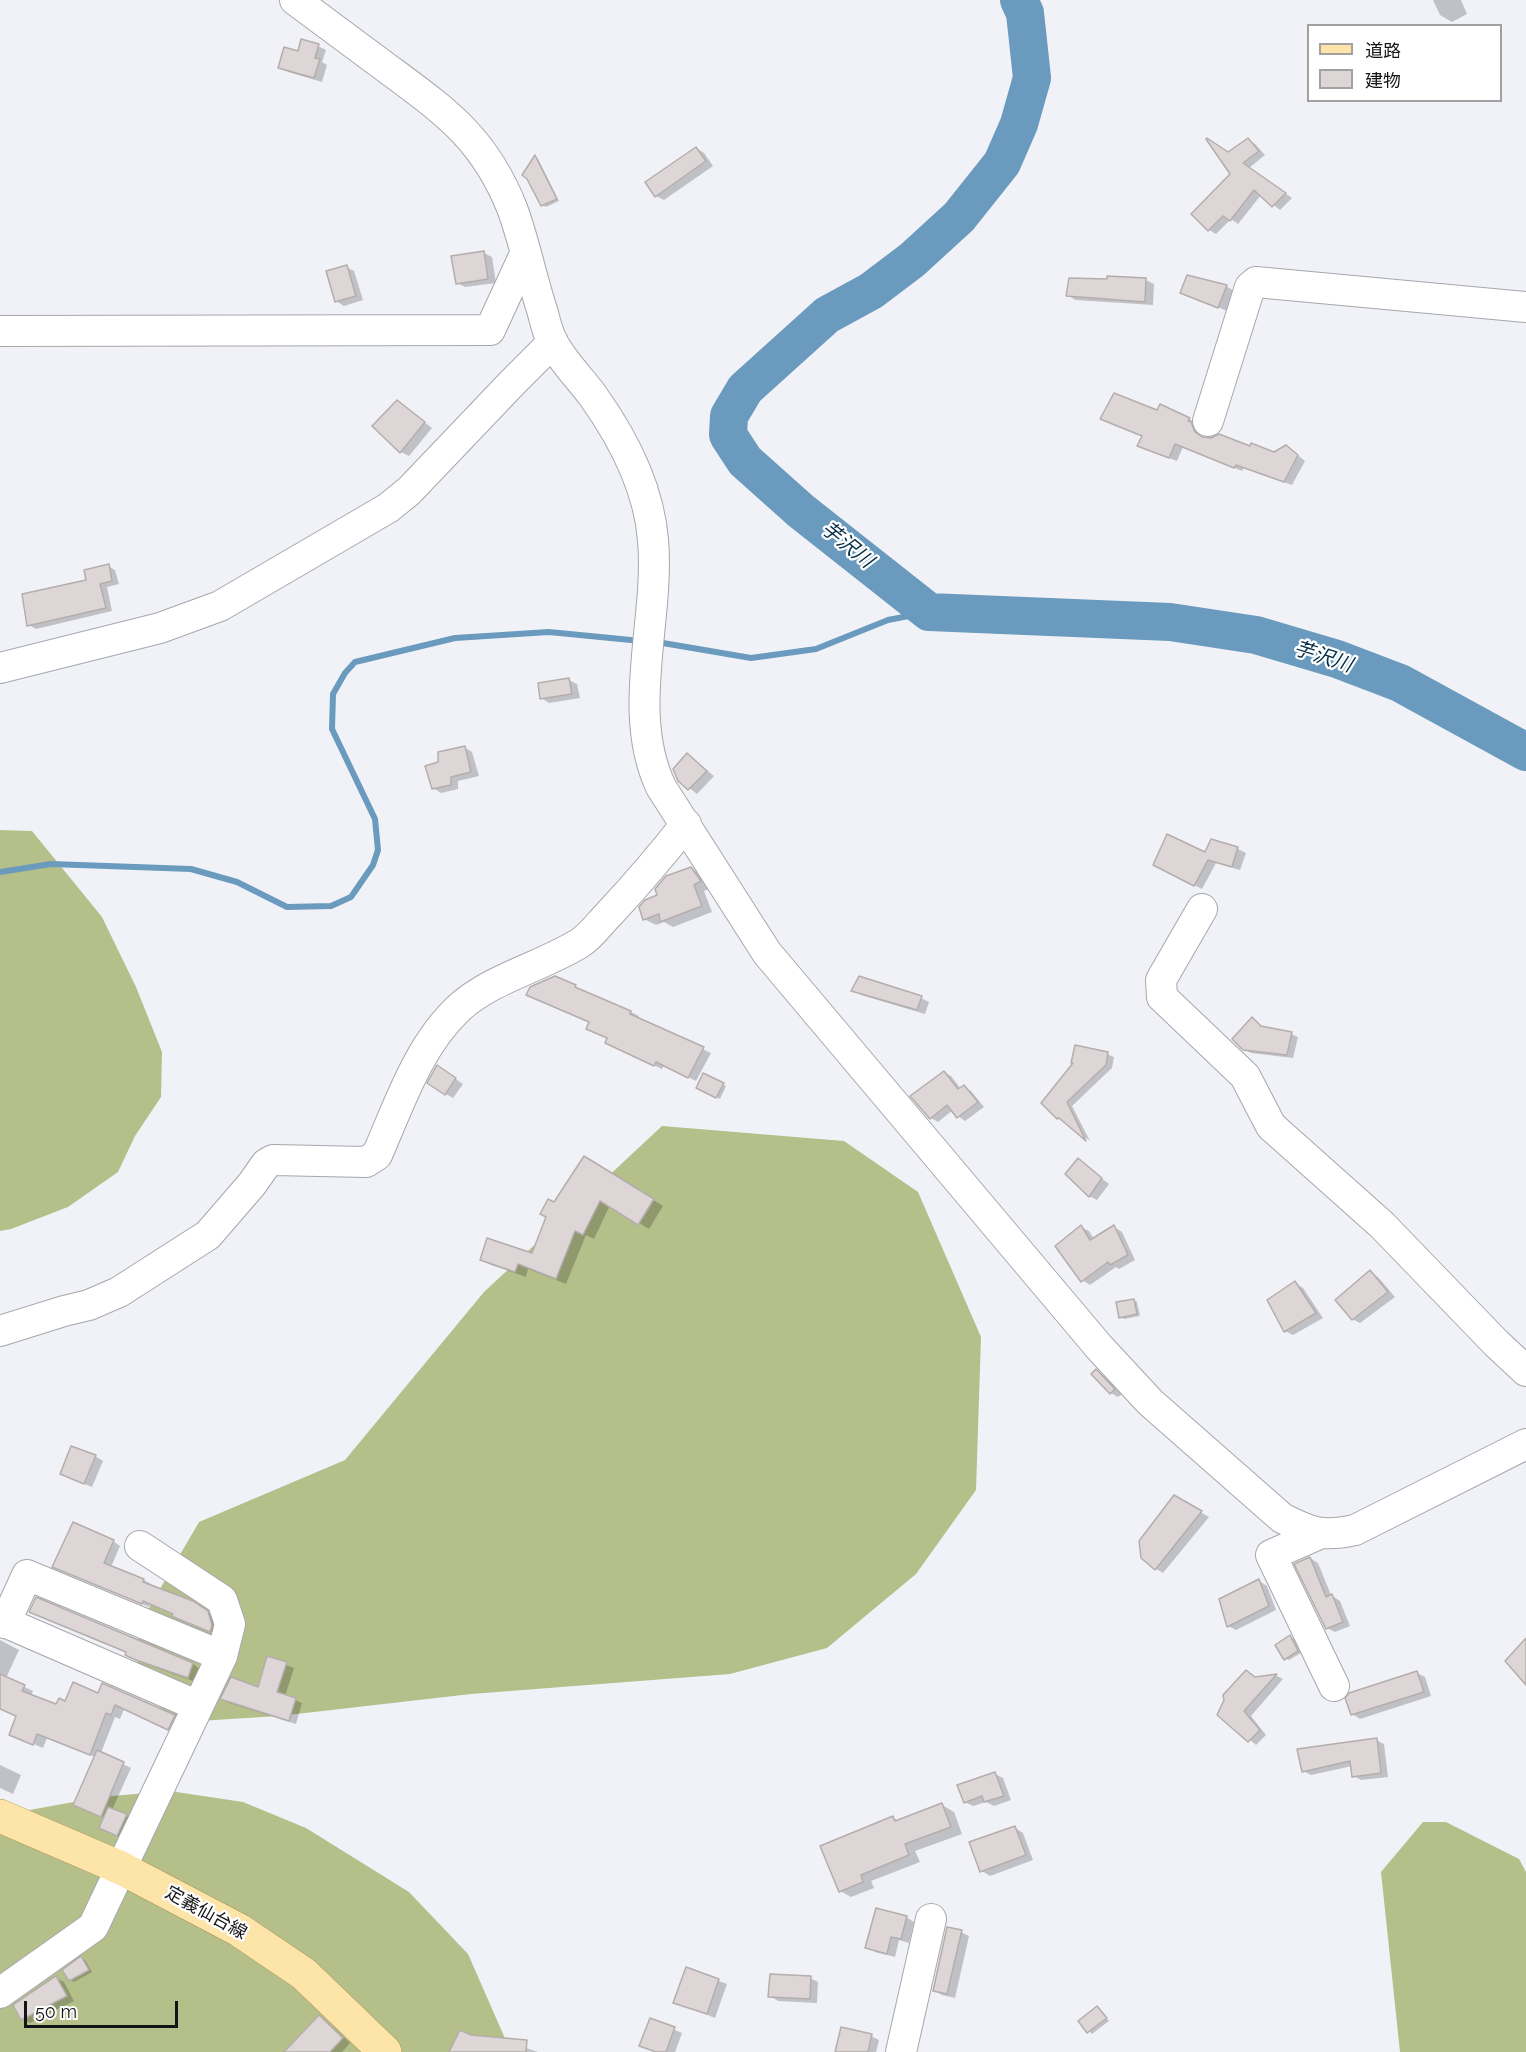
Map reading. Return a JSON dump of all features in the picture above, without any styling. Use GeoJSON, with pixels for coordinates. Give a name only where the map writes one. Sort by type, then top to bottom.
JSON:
{"type":"FeatureCollection","features":[{"type":"Feature","properties":{"kind":"main road","name":"定義仙台線"},"geometry":{"type":"LineString","coordinates":[[0,1816],[121,1868],[239,1930],[304,1974],[385,2052]]}},
{"type":"Feature","properties":{"kind":"street"},"geometry":{"type":"LineString","coordinates":[[295,0],[455,120],[489,161],[513,210],[553,342],[609,419],[640,480],[653,539],[654,573],[646,666],[647,732],[654,771],[661,787],[767,953],[1099,1347],[1150,1402],[1282,1518],[1305,1530],[1319,1534],[1355,1530],[1526,1444]]}},
{"type":"Feature","properties":{"kind":"street"},"geometry":{"type":"LineString","coordinates":[[0,331],[490,330],[525,254]]}},
{"type":"Feature","properties":{"kind":"street"},"geometry":{"type":"LineString","coordinates":[[1208,421],[1250,287],[1256,282],[1526,307]]}},
{"type":"Feature","properties":{"kind":"street"},"geometry":{"type":"LineString","coordinates":[[0,668],[160,628],[220,606],[388,508],[409,491],[553,342]]}},
{"type":"Feature","properties":{"kind":"street"},"geometry":{"type":"LineString","coordinates":[[0,1331],[89,1305],[118,1292],[208,1235],[252,1184],[266,1164],[273,1160],[366,1162],[377,1155],[410,1079],[430,1045],[460,1007],[505,980],[559,955],[583,940],[651,869],[686,824]]}},
{"type":"Feature","properties":{"kind":"street"},"geometry":{"type":"LineString","coordinates":[[1202,909],[1161,980],[1162,998],[1245,1076],[1271,1126],[1382,1225],[1526,1371]]}},
{"type":"Feature","properties":{"kind":"street"},"geometry":{"type":"LineString","coordinates":[[1319,1534],[1270,1555],[1334,1686]]}},
{"type":"Feature","properties":{"kind":"street"},"geometry":{"type":"LineString","coordinates":[[0,1993],[93,1927],[222,1656],[230,1624],[222,1599],[140,1546]]}},
{"type":"Feature","properties":{"kind":"street"},"geometry":{"type":"LineString","coordinates":[[198,1706],[3,1622],[27,1575],[222,1656]]}},
{"type":"Feature","properties":{"kind":"street"},"geometry":{"type":"LineString","coordinates":[[901,2052],[931,1919]]}},
{"type":"Feature","properties":{"kind":"green space"},"geometry":{"type":"Polygon","coordinates":[[[0,830],[32,831],[102,917],[136,987],[162,1052],[161,1097],[135,1136],[118,1172],[68,1207],[0,1231],[0,830]]]}},
{"type":"Feature","properties":{"kind":"green space"},"geometry":{"type":"Polygon","coordinates":[[[662,1126],[844,1141],[918,1192],[981,1337],[976,1490],[916,1574],[827,1648],[730,1674],[471,1694],[279,1716],[183,1722],[136,1692],[139,1625],[199,1522],[345,1460],[484,1292],[662,1126]]]}},
{"type":"Feature","properties":{"kind":"green space"},"geometry":{"type":"Polygon","coordinates":[[[170,1791],[243,1802],[306,1828],[409,1892],[468,1954],[511,2052],[0,2052],[0,1824],[24,1811],[101,1797],[170,1791]]]}},
{"type":"Feature","properties":{"kind":"green space"},"geometry":{"type":"Polygon","coordinates":[[[1423,1822],[1446,1822],[1519,1859],[1526,1872],[1526,2052],[1400,2052],[1381,1872],[1423,1822]]]}},
{"type":"Feature","properties":{"kind":"building"},"geometry":{"type":"Polygon","coordinates":[[[301,39],[319,44],[315,58],[320,59],[314,78],[278,68],[284,47],[298,51],[301,39]]]}},
{"type":"Feature","properties":{"kind":"building"},"geometry":{"type":"Polygon","coordinates":[[[1207,138],[1228,152],[1248,138],[1259,151],[1243,163],[1286,193],[1272,207],[1254,190],[1230,221],[1223,216],[1208,231],[1191,214],[1230,174],[1207,138]]]}},
{"type":"Feature","properties":{"kind":"building"},"geometry":{"type":"Polygon","coordinates":[[[696,147],[706,161],[655,197],[645,182],[696,147]]]}},
{"type":"Feature","properties":{"kind":"building"},"geometry":{"type":"Polygon","coordinates":[[[535,155],[557,199],[541,206],[527,179],[522,175],[535,155]]]}},
{"type":"Feature","properties":{"kind":"building"},"geometry":{"type":"Polygon","coordinates":[[[484,251],[488,279],[456,284],[451,256],[484,251]]]}},
{"type":"Feature","properties":{"kind":"building"},"geometry":{"type":"Polygon","coordinates":[[[347,265],[356,296],[335,302],[326,271],[347,265]]]}},
{"type":"Feature","properties":{"kind":"building"},"geometry":{"type":"Polygon","coordinates":[[[1187,275],[1227,285],[1218,308],[1180,293],[1187,275]]]}},
{"type":"Feature","properties":{"kind":"building"},"geometry":{"type":"Polygon","coordinates":[[[1107,276],[1146,278],[1145,302],[1066,296],[1069,278],[1107,279],[1107,276]]]}},
{"type":"Feature","properties":{"kind":"building"},"geometry":{"type":"Polygon","coordinates":[[[1114,393],[1157,410],[1160,404],[1190,418],[1188,421],[1191,422],[1195,432],[1202,437],[1211,438],[1219,434],[1274,452],[1286,445],[1298,455],[1284,482],[1236,465],[1234,468],[1175,444],[1169,458],[1137,446],[1142,436],[1100,419],[1114,393]]]}},
{"type":"Feature","properties":{"kind":"building"},"geometry":{"type":"Polygon","coordinates":[[[397,400],[425,422],[400,453],[372,426],[397,400]]]}},
{"type":"Feature","properties":{"kind":"building"},"geometry":{"type":"Polygon","coordinates":[[[109,564],[112,581],[100,584],[106,608],[27,626],[22,594],[86,580],[84,570],[109,564]]]}},
{"type":"Feature","properties":{"kind":"building"},"geometry":{"type":"Polygon","coordinates":[[[569,678],[572,694],[540,699],[538,683],[569,678]]]}},
{"type":"Feature","properties":{"kind":"building"},"geometry":{"type":"Polygon","coordinates":[[[465,746],[471,772],[451,777],[451,785],[432,789],[425,766],[438,762],[438,752],[465,746]]]}},
{"type":"Feature","properties":{"kind":"building"},"geometry":{"type":"Polygon","coordinates":[[[687,753],[707,771],[688,790],[678,781],[673,769],[687,753]]]}},
{"type":"Feature","properties":{"kind":"building"},"geometry":{"type":"Polygon","coordinates":[[[1167,834],[1205,852],[1211,839],[1238,847],[1232,867],[1208,860],[1194,886],[1153,865],[1167,834]]]}},
{"type":"Feature","properties":{"kind":"building"},"geometry":{"type":"Polygon","coordinates":[[[691,867],[701,881],[694,885],[702,906],[660,922],[659,914],[643,920],[639,907],[645,900],[657,895],[655,889],[666,876],[691,867]]]}},
{"type":"Feature","properties":{"kind":"building"},"geometry":{"type":"Polygon","coordinates":[[[555,976],[631,1011],[630,1014],[704,1047],[688,1078],[656,1062],[654,1066],[605,1043],[607,1038],[586,1029],[589,1022],[526,995],[530,987],[555,976]]]}},
{"type":"Feature","properties":{"kind":"building"},"geometry":{"type":"Polygon","coordinates":[[[859,976],[922,996],[917,1010],[851,991],[859,976]]]}},
{"type":"Feature","properties":{"kind":"building"},"geometry":{"type":"Polygon","coordinates":[[[1252,1017],[1261,1026],[1292,1032],[1287,1055],[1243,1050],[1232,1039],[1252,1017]]]}},
{"type":"Feature","properties":{"kind":"building"},"geometry":{"type":"Polygon","coordinates":[[[1075,1045],[1108,1052],[1106,1065],[1067,1102],[1086,1141],[1059,1118],[1057,1119],[1041,1103],[1073,1063],[1071,1063],[1075,1045]]]}},
{"type":"Feature","properties":{"kind":"building"},"geometry":{"type":"Polygon","coordinates":[[[437,1065],[456,1078],[445,1095],[427,1083],[437,1065]]]}},
{"type":"Feature","properties":{"kind":"building"},"geometry":{"type":"Polygon","coordinates":[[[944,1071],[958,1089],[964,1085],[978,1102],[957,1118],[947,1105],[930,1119],[910,1096],[944,1071]]]}},
{"type":"Feature","properties":{"kind":"building"},"geometry":{"type":"Polygon","coordinates":[[[703,1073],[724,1083],[716,1098],[696,1088],[703,1073]]]}},
{"type":"Feature","properties":{"kind":"building"},"geometry":{"type":"Polygon","coordinates":[[[584,1156],[654,1199],[638,1225],[600,1201],[583,1235],[575,1231],[556,1279],[518,1264],[515,1272],[480,1260],[487,1238],[532,1253],[546,1217],[540,1214],[548,1199],[554,1202],[584,1156]]]}},
{"type":"Feature","properties":{"kind":"building"},"geometry":{"type":"Polygon","coordinates":[[[1078,1158],[1102,1178],[1089,1197],[1065,1174],[1078,1158]]]}},
{"type":"Feature","properties":{"kind":"building"},"geometry":{"type":"Polygon","coordinates":[[[1081,1225],[1090,1240],[1114,1225],[1128,1255],[1110,1265],[1108,1262],[1081,1282],[1055,1246],[1081,1225]]]}},
{"type":"Feature","properties":{"kind":"building"},"geometry":{"type":"Polygon","coordinates":[[[1370,1270],[1388,1292],[1352,1320],[1335,1300],[1370,1270]]]}},
{"type":"Feature","properties":{"kind":"building"},"geometry":{"type":"Polygon","coordinates":[[[1295,1281],[1316,1313],[1284,1332],[1267,1300],[1295,1281]]]}},
{"type":"Feature","properties":{"kind":"building"},"geometry":{"type":"Polygon","coordinates":[[[1134,1299],[1137,1314],[1119,1318],[1116,1302],[1134,1299]]]}},
{"type":"Feature","properties":{"kind":"building"},"geometry":{"type":"Polygon","coordinates":[[[1096,1369],[1115,1389],[1110,1394],[1091,1374],[1096,1369]]]}},
{"type":"Feature","properties":{"kind":"building"},"geometry":{"type":"Polygon","coordinates":[[[71,1446],[96,1455],[84,1484],[60,1474],[71,1446]]]}},
{"type":"Feature","properties":{"kind":"building"},"geometry":{"type":"Polygon","coordinates":[[[1174,1495],[1202,1511],[1155,1570],[1141,1558],[1139,1541],[1174,1495]]]}},
{"type":"Feature","properties":{"kind":"building"},"geometry":{"type":"Polygon","coordinates":[[[73,1522],[114,1540],[104,1563],[144,1579],[143,1582],[193,1601],[208,1611],[212,1625],[210,1632],[171,1616],[173,1614],[143,1601],[142,1604],[52,1567],[73,1522]]]}},
{"type":"Feature","properties":{"kind":"building"},"geometry":{"type":"Polygon","coordinates":[[[1310,1557],[1326,1597],[1332,1594],[1343,1622],[1326,1629],[1294,1564],[1310,1557]]]}},
{"type":"Feature","properties":{"kind":"building"},"geometry":{"type":"Polygon","coordinates":[[[1259,1579],[1269,1606],[1227,1627],[1219,1599],[1259,1579]]]}},
{"type":"Feature","properties":{"kind":"building"},"geometry":{"type":"Polygon","coordinates":[[[36,1597],[193,1663],[188,1678],[136,1660],[125,1655],[126,1652],[29,1612],[36,1597]]]}},
{"type":"Feature","properties":{"kind":"building"},"geometry":{"type":"Polygon","coordinates":[[[1290,1635],[1298,1651],[1284,1660],[1275,1645],[1290,1635]]]}},
{"type":"Feature","properties":{"kind":"building"},"geometry":{"type":"Polygon","coordinates":[[[1526,1638],[1526,1685],[1505,1661],[1526,1638]]]}},
{"type":"Feature","properties":{"kind":"building"},"geometry":{"type":"Polygon","coordinates":[[[267,1656],[287,1662],[277,1692],[296,1698],[289,1721],[220,1699],[231,1677],[258,1687],[267,1656]]]}},
{"type":"Feature","properties":{"kind":"building"},"geometry":{"type":"Polygon","coordinates":[[[1246,1670],[1255,1677],[1277,1674],[1244,1711],[1260,1730],[1248,1742],[1217,1715],[1224,1700],[1223,1695],[1246,1670]]]}},
{"type":"Feature","properties":{"kind":"building"},"geometry":{"type":"Polygon","coordinates":[[[1417,1671],[1424,1692],[1351,1715],[1345,1698],[1349,1693],[1417,1671]]]}},
{"type":"Feature","properties":{"kind":"building"},"geometry":{"type":"Polygon","coordinates":[[[0,1674],[25,1685],[22,1691],[56,1704],[59,1698],[65,1701],[73,1682],[98,1693],[102,1683],[175,1715],[168,1730],[115,1705],[111,1715],[106,1713],[90,1755],[37,1734],[33,1745],[9,1735],[16,1716],[0,1709],[0,1674]]]}},
{"type":"Feature","properties":{"kind":"building"},"geometry":{"type":"Polygon","coordinates":[[[1377,1738],[1381,1773],[1352,1777],[1350,1761],[1302,1772],[1297,1749],[1377,1738]]]}},
{"type":"Feature","properties":{"kind":"building"},"geometry":{"type":"Polygon","coordinates":[[[97,1750],[124,1762],[101,1817],[73,1805],[97,1750]]]}},
{"type":"Feature","properties":{"kind":"building"},"geometry":{"type":"Polygon","coordinates":[[[995,1772],[1004,1796],[984,1802],[982,1796],[964,1803],[957,1785],[995,1772]]]}},
{"type":"Feature","properties":{"kind":"building"},"geometry":{"type":"Polygon","coordinates":[[[942,1803],[951,1827],[905,1844],[909,1855],[861,1875],[863,1882],[839,1892],[820,1846],[893,1816],[895,1821],[942,1803]]]}},
{"type":"Feature","properties":{"kind":"building"},"geometry":{"type":"Polygon","coordinates":[[[108,1807],[127,1814],[117,1836],[99,1828],[108,1807]]]}},
{"type":"Feature","properties":{"kind":"building"},"geometry":{"type":"Polygon","coordinates":[[[1015,1826],[1026,1855],[980,1872],[969,1842],[1015,1826]]]}},
{"type":"Feature","properties":{"kind":"building"},"geometry":{"type":"Polygon","coordinates":[[[876,1908],[907,1916],[901,1939],[891,1937],[887,1954],[865,1948],[876,1908]]]}},
{"type":"Feature","properties":{"kind":"building"},"geometry":{"type":"Polygon","coordinates":[[[947,1927],[962,1930],[947,1994],[933,1991],[947,1927]]]}},
{"type":"Feature","properties":{"kind":"building"},"geometry":{"type":"Polygon","coordinates":[[[81,1956],[89,1970],[69,1981],[62,1970],[81,1956]]]}},
{"type":"Feature","properties":{"kind":"building"},"geometry":{"type":"Polygon","coordinates":[[[686,1967],[719,1979],[707,2014],[673,2003],[686,1967]]]}},
{"type":"Feature","properties":{"kind":"building"},"geometry":{"type":"Polygon","coordinates":[[[770,1974],[811,1976],[810,1999],[768,1997],[770,1974]]]}},
{"type":"Feature","properties":{"kind":"building"},"geometry":{"type":"Polygon","coordinates":[[[56,1976],[67,1996],[21,2020],[13,2005],[56,1976]]]}},
{"type":"Feature","properties":{"kind":"building"},"geometry":{"type":"Polygon","coordinates":[[[1097,2006],[1107,2018],[1087,2033],[1078,2021],[1097,2006]]]}},
{"type":"Feature","properties":{"kind":"building"},"geometry":{"type":"Polygon","coordinates":[[[319,2015],[343,2038],[330,2052],[284,2052],[319,2015]]]}},
{"type":"Feature","properties":{"kind":"building"},"geometry":{"type":"Polygon","coordinates":[[[650,2018],[675,2027],[666,2052],[656,2052],[639,2046],[650,2018]]]}},
{"type":"Feature","properties":{"kind":"building"},"geometry":{"type":"Polygon","coordinates":[[[841,2027],[872,2034],[868,2052],[835,2052],[841,2027]]]}},
{"type":"Feature","properties":{"kind":"building"},"geometry":{"type":"Polygon","coordinates":[[[460,2030],[471,2035],[527,2040],[526,2052],[449,2052],[460,2030]]]}},
{"type":"Feature","properties":{"kind":"waterway","name":"芋沢川"},"geometry":{"type":"LineString","coordinates":[[1019,0],[1025,13],[1032,78],[1019,124],[1002,163],[959,217],[912,260],[871,291],[827,315],[745,389],[729,416],[728,435],[745,461],[801,511],[929,612],[1170,622],[1256,635],[1337,659],[1400,683],[1526,752]]}},
{"type":"Feature","properties":{"kind":"waterway"},"geometry":{"type":"LineString","coordinates":[[657,642],[751,658],[816,649],[888,620],[929,612]]}},
{"type":"Feature","properties":{"kind":"waterway"},"geometry":{"type":"LineString","coordinates":[[0,872],[51,864],[191,869],[237,882],[287,907],[331,906],[351,897],[373,865],[378,850],[375,819],[332,729],[333,694],[345,673],[355,662],[455,638],[549,632],[641,641]]}}]}
